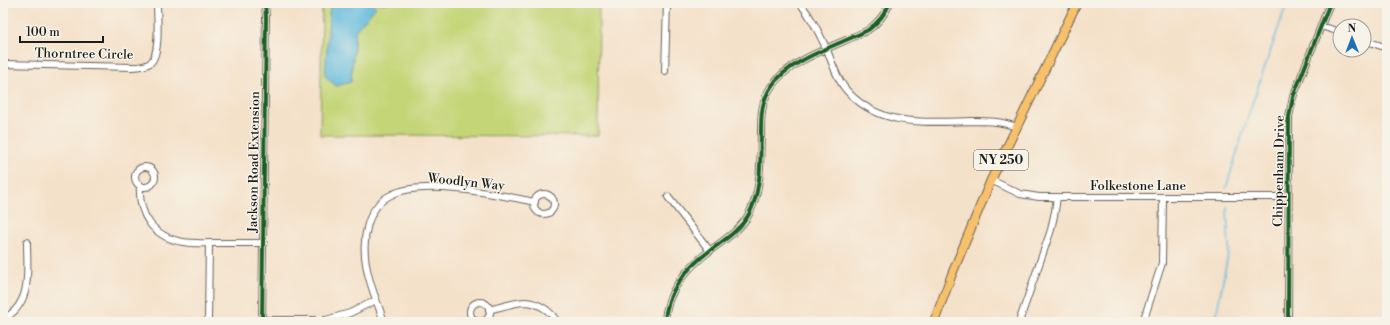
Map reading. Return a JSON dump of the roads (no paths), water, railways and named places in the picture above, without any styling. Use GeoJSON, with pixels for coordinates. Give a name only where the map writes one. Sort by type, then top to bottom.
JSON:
{"type":"FeatureCollection","features":[{"type":"Feature","properties":{"kind":"main road","name":"NY 250"},"geometry":{"type":"LineString","coordinates":[[934,322],[955,266],[991,180],[1078,3]]}},
{"type":"Feature","properties":{"kind":"street","name":"Thorntree Circle"},"geometry":{"type":"LineString","coordinates":[[3,64],[132,67],[147,65],[154,59],[157,48],[157,3]]}},
{"type":"Feature","properties":{"kind":"street","name":"Jackson Road Extension"},"geometry":{"type":"LineString","coordinates":[[262,321],[264,243],[265,3]]}},
{"type":"Feature","properties":{"kind":"street"},"geometry":{"type":"LineString","coordinates":[[666,70],[667,3]]}},
{"type":"Feature","properties":{"kind":"street"},"geometry":{"type":"LineString","coordinates":[[800,3],[817,27],[841,81],[849,93],[871,110],[885,116],[914,122],[999,121],[1017,127]]}},
{"type":"Feature","properties":{"kind":"street"},"geometry":{"type":"LineString","coordinates":[[665,322],[672,291],[679,280],[687,270],[728,238],[749,214],[759,184],[761,111],[770,88],[789,68],[800,61],[827,50],[868,30],[878,23],[886,12],[890,3]]}},
{"type":"Feature","properties":{"kind":"street","name":"Chippenham Drive"},"geometry":{"type":"LineString","coordinates":[[1288,322],[1288,129],[1290,109],[1330,3]]}},
{"type":"Feature","properties":{"kind":"street"},"geometry":{"type":"LineString","coordinates":[[1321,26],[1332,29]]}},
{"type":"Feature","properties":{"kind":"street"},"geometry":{"type":"LineString","coordinates":[[1372,43],[1387,48]]}},
{"type":"Feature","properties":{"kind":"street","name":"Folkestone Lane"},"geometry":{"type":"LineString","coordinates":[[991,180],[1026,196],[1288,197]]}},
{"type":"Feature","properties":{"kind":"street"},"geometry":{"type":"LineString","coordinates":[[140,185],[140,202],[143,211],[152,226],[159,233],[176,241],[185,243],[264,243]]}},
{"type":"Feature","properties":{"kind":"street","name":"Woodlyn Way"},"geometry":{"type":"LineString","coordinates":[[384,322],[367,274],[365,239],[370,219],[375,210],[390,195],[399,191],[416,189],[450,189],[535,202]]}},
{"type":"Feature","properties":{"kind":"street"},"geometry":{"type":"LineString","coordinates":[[668,197],[710,251]]}},
{"type":"Feature","properties":{"kind":"street"},"geometry":{"type":"LineString","coordinates":[[1019,322],[1051,230],[1057,197]]}},
{"type":"Feature","properties":{"kind":"street"},"geometry":{"type":"LineString","coordinates":[[1143,322],[1162,263],[1163,197]]}},
{"type":"Feature","properties":{"kind":"street"},"geometry":{"type":"LineString","coordinates":[[3,319],[10,316],[17,310],[26,292],[27,242]]}},
{"type":"Feature","properties":{"kind":"street"},"geometry":{"type":"LineString","coordinates":[[208,322],[209,243]]}},
{"type":"Feature","properties":{"kind":"street"},"geometry":{"type":"LineString","coordinates":[[262,321],[326,320],[350,314],[376,300]]}},
{"type":"Feature","properties":{"kind":"street"},"geometry":{"type":"LineString","coordinates":[[489,310],[526,302],[545,309],[557,322]]}},
{"type":"Feature","properties":{"kind":"water"},"geometry":{"type":"Polygon","coordinates":[[[330,3],[371,3],[376,7],[355,31],[351,82],[336,86],[325,76],[330,3]]]}},
{"type":"Feature","properties":{"kind":"waterway"},"geometry":{"type":"LineString","coordinates":[[1226,188],[1250,110],[1287,3]]}},
{"type":"Feature","properties":{"kind":"waterway"},"geometry":{"type":"LineString","coordinates":[[1215,322],[1229,249],[1227,207]]}}]}
